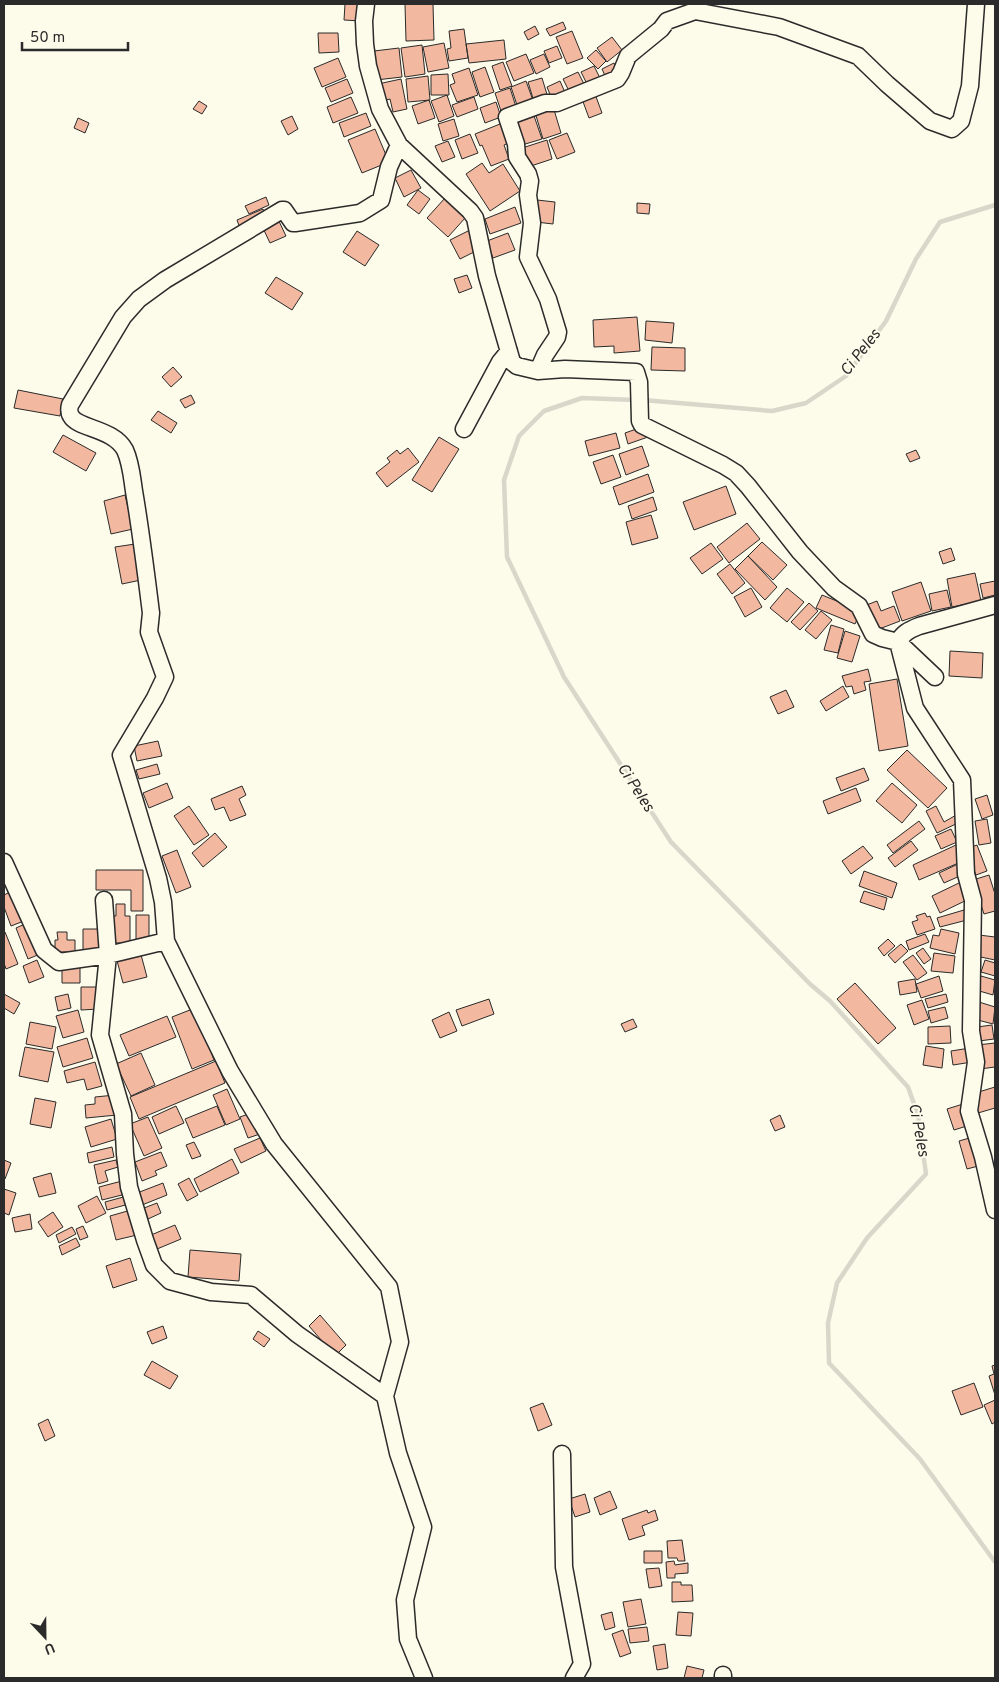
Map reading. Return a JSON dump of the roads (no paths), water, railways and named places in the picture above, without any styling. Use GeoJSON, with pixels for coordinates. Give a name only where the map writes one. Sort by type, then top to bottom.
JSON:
{"type":"FeatureCollection","features":[{"type":"Feature","properties":{"kind":"street"},"geometry":{"type":"LineString","coordinates":[[366,4],[364,33],[368,66],[380,109],[400,145],[470,211],[475,218],[487,276],[512,362],[515,365],[538,371],[565,369],[634,372],[638,375],[640,421],[644,427],[736,473],[800,552],[834,588],[859,606],[873,634],[898,642],[934,677]]}},
{"type":"Feature","properties":{"kind":"street"},"geometry":{"type":"LineString","coordinates":[[538,371],[545,355],[558,337],[558,332],[548,299],[528,257],[532,223],[528,195],[530,181],[528,174],[517,157],[516,144],[507,117],[545,103],[557,103],[617,79],[628,56],[661,29],[667,21],[695,10],[779,26],[858,56],[930,121],[952,129],[961,121],[970,86],[976,4]]}},
{"type":"Feature","properties":{"kind":"street"},"geometry":{"type":"LineString","coordinates":[[400,145],[389,167],[381,200],[360,213],[293,223],[284,210],[282,210],[153,288],[130,308],[123,317],[70,405],[71,417],[76,422],[110,435],[124,449],[129,460],[151,613],[149,632],[165,677],[155,698],[121,755],[158,878],[163,902],[166,941],[230,1071],[274,1144],[389,1287],[400,1342],[385,1396],[398,1453],[423,1527],[405,1600],[408,1639],[424,1678]]}},
{"type":"Feature","properties":{"kind":"street"},"geometry":{"type":"LineString","coordinates":[[464,429],[500,362],[509,351]]}},
{"type":"Feature","properties":{"kind":"street"},"geometry":{"type":"LineString","coordinates":[[995,605],[918,626],[908,630],[898,642],[915,708],[962,780],[966,874],[973,900],[971,1031],[976,1062],[969,1111],[983,1158],[995,1210]]}},
{"type":"Feature","properties":{"kind":"street"},"geometry":{"type":"LineString","coordinates":[[4,862],[44,950],[59,962],[108,955],[166,941]]}},
{"type":"Feature","properties":{"kind":"street"},"geometry":{"type":"LineString","coordinates":[[104,900],[108,955],[100,1036],[123,1114],[129,1187],[144,1240],[154,1265],[170,1281],[211,1292],[251,1295],[297,1334],[385,1396]]}},
{"type":"Feature","properties":{"kind":"street"},"geometry":{"type":"LineString","coordinates":[[562,1454],[564,1567],[582,1664],[574,1678]]}},
{"type":"Feature","properties":{"kind":"waterway","name":"Ci Peles"},"geometry":{"type":"LineString","coordinates":[[643,400],[772,411],[806,403],[846,376],[886,321],[916,259],[940,222],[995,205]]}},
{"type":"Feature","properties":{"kind":"waterway","name":"Ci Peles"},"geometry":{"type":"LineString","coordinates":[[635,400],[582,398],[544,411],[519,436],[504,480],[507,557],[564,677],[671,842],[810,984],[830,1001],[908,1087],[918,1115],[926,1174],[867,1238],[837,1283],[828,1323],[829,1363],[920,1459],[995,1562]]}}]}
